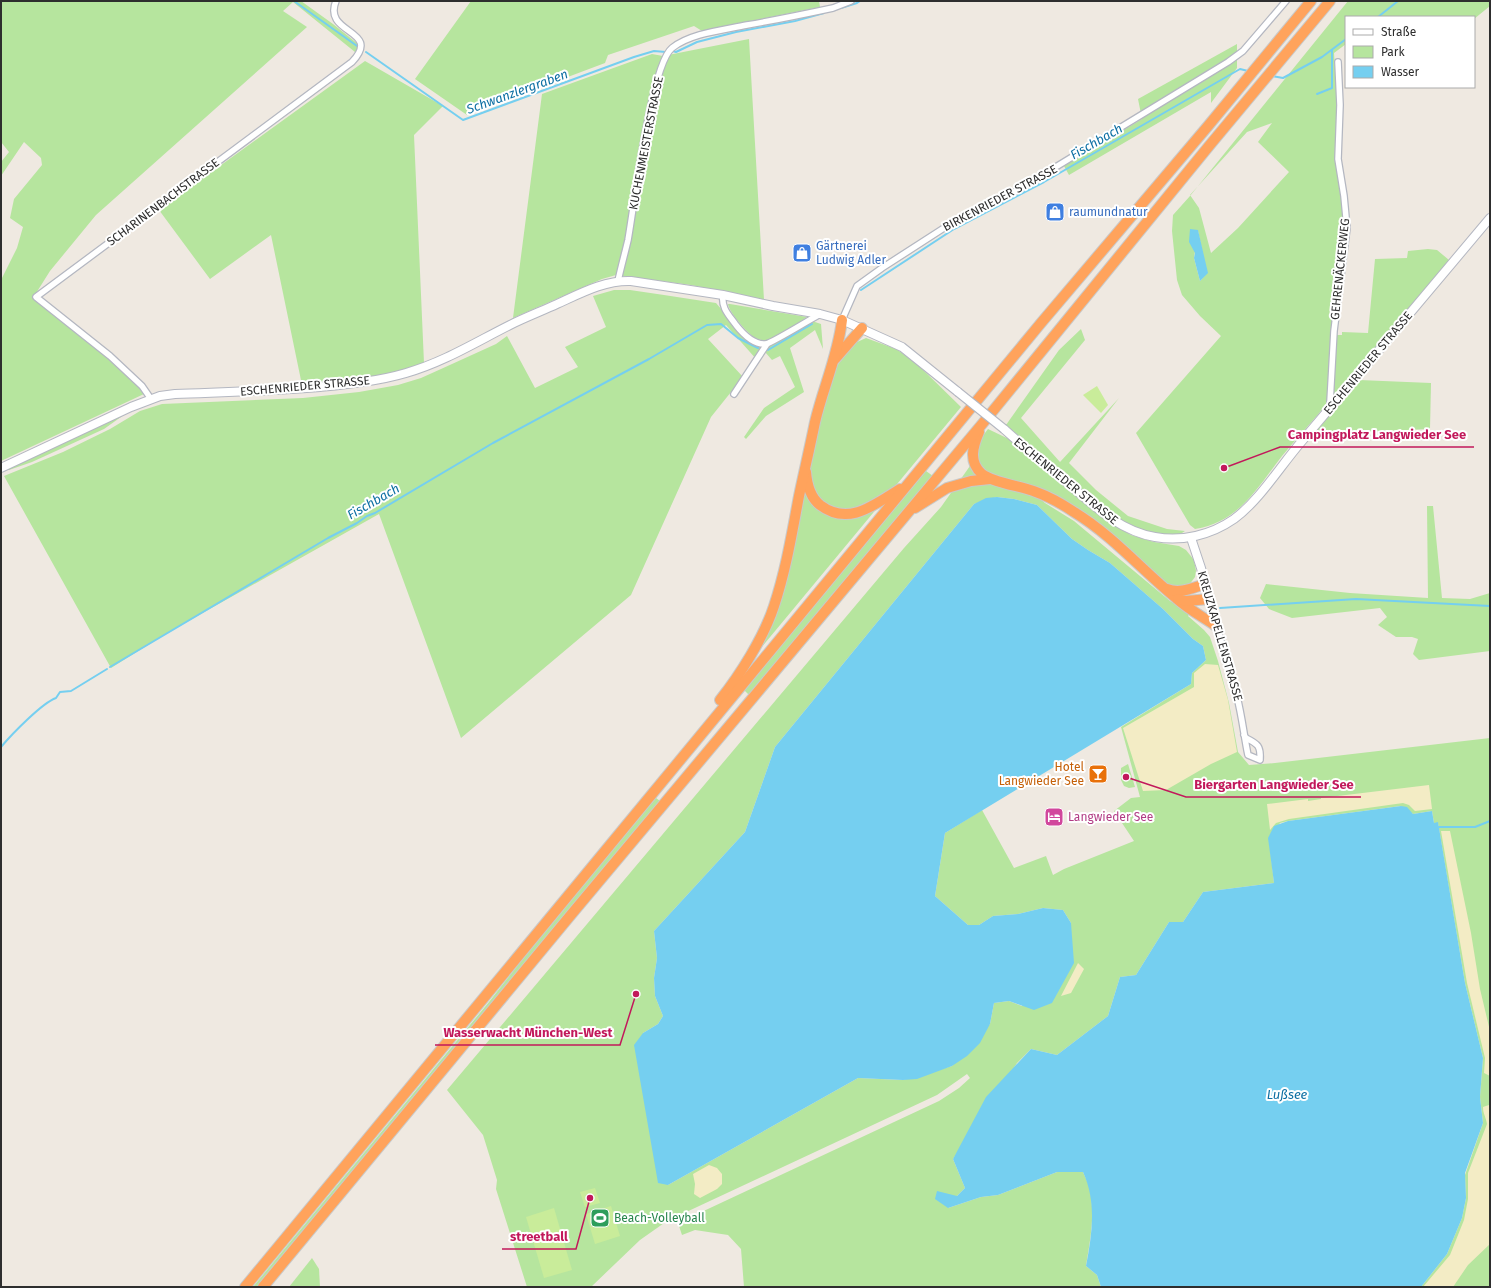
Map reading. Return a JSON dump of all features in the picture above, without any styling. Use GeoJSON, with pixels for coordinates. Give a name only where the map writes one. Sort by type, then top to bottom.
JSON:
{"type":"FeatureCollection","features":[{"type":"Feature","properties":{"kind":"highway"},"geometry":{"type":"LineString","coordinates":[[245,1287],[908,484],[1311,1]]}},
{"type":"Feature","properties":{"kind":"highway"},"geometry":{"type":"LineString","coordinates":[[263,1287],[565,922],[983,423],[1330,1]]}},
{"type":"Feature","properties":{"kind":"highway"},"geometry":{"type":"LineString","coordinates":[[690,747],[696,732],[728,691],[751,653],[761,636],[774,606],[784,570],[815,421],[840,337],[842,320]]}},
{"type":"Feature","properties":{"kind":"highway"},"geometry":{"type":"LineString","coordinates":[[833,362],[862,328]]}},
{"type":"Feature","properties":{"kind":"highway"},"geometry":{"type":"LineString","coordinates":[[983,423],[974,442],[972,452],[973,461],[982,474],[990,479],[1036,492],[1071,510],[1103,534],[1176,599],[1216,626]]}},
{"type":"Feature","properties":{"kind":"highway"},"geometry":{"type":"LineString","coordinates":[[806,466],[809,488],[815,501],[827,510],[840,515],[854,514],[865,510],[908,484]]}},
{"type":"Feature","properties":{"kind":"highway"},"geometry":{"type":"LineString","coordinates":[[907,514],[947,488],[971,481],[990,479]]}},
{"type":"Feature","properties":{"kind":"highway"},"geometry":{"type":"LineString","coordinates":[[1164,587],[1174,592],[1183,591],[1205,584]]}},
{"type":"Feature","properties":{"kind":"highway"},"geometry":{"type":"LineString","coordinates":[[1176,599],[1186,601],[1209,599]]}},
{"type":"Feature","properties":{"kind":"street","name":"SCHARINENBACHSTRASSE"},"geometry":{"type":"LineString","coordinates":[[150,399],[142,386],[110,356],[36,297],[352,62],[361,50],[361,43],[356,36],[337,21],[334,15],[336,1]]}},
{"type":"Feature","properties":{"kind":"street","name":"KUCHENMEISTERSTRASSE"},"geometry":{"type":"LineString","coordinates":[[618,281],[628,240],[647,127],[659,74],[664,60],[671,49],[681,43],[706,34],[834,8],[851,1]]}},
{"type":"Feature","properties":{"kind":"street","name":"BIRKENRIEDER STRASSE"},"geometry":{"type":"LineString","coordinates":[[842,320],[857,286],[947,226],[1018,190],[1228,62],[1243,51],[1286,1]]}},
{"type":"Feature","properties":{"kind":"street","name":"GEHRENÄCKERWEG"},"geometry":{"type":"LineString","coordinates":[[1332,405],[1330,402],[1334,331],[1347,228],[1338,159],[1340,105],[1338,62]]}},
{"type":"Feature","properties":{"kind":"street","name":"ESCHENRIEDER STRASSE"},"geometry":{"type":"LineString","coordinates":[[1,468],[150,399],[175,394],[296,389],[364,382],[406,373],[441,361],[511,324],[598,286],[618,281],[631,281],[723,295],[772,306],[820,314],[842,320],[862,328],[902,347],[1004,429],[1109,518],[1130,530],[1154,537],[1191,538],[1213,530],[1242,513],[1490,218]]}},
{"type":"Feature","properties":{"kind":"street"},"geometry":{"type":"LineString","coordinates":[[723,295],[722,301],[725,310],[740,329],[754,342],[767,344]]}},
{"type":"Feature","properties":{"kind":"street"},"geometry":{"type":"LineString","coordinates":[[734,394],[767,344],[820,314]]}},
{"type":"Feature","properties":{"kind":"street","name":"KREUZKAPELLENSTRASSE"},"geometry":{"type":"LineString","coordinates":[[1191,538],[1238,699],[1244,735]]}},
{"type":"Feature","properties":{"kind":"green space"},"geometry":{"type":"Polygon","coordinates":[[[1,1],[301,1],[358,44],[358,50],[355,52],[293,2],[283,11],[307,27],[96,215],[50,271],[33,298],[110,357],[140,386],[144,394],[1,461],[1,280],[17,248],[23,227],[10,218],[14,199],[42,165],[41,158],[24,142],[1,176],[1,162],[9,152],[1,142],[1,1]]]}},
{"type":"Feature","properties":{"kind":"green space"},"geometry":{"type":"Polygon","coordinates":[[[471,1],[819,1],[820,7],[702,31],[694,26],[608,55],[605,63],[467,115],[415,79],[471,1]]]}},
{"type":"Feature","properties":{"kind":"green space"},"geometry":{"type":"Polygon","coordinates":[[[1348,1],[1490,1],[1490,6],[1475,18],[1475,16],[1345,16],[1345,45],[1334,53],[1345,228],[1332,335],[1328,401],[1246,502],[1224,519],[1195,529],[1190,525],[1136,433],[1221,336],[1200,316],[1182,295],[1177,280],[1172,231],[1173,215],[1190,196],[1199,208],[1211,253],[1238,228],[1289,172],[1258,142],[1272,123],[1247,132],[1198,186],[1348,1]],[[1198,231],[1194,258],[1200,281],[1207,273],[1198,231]]]}},
{"type":"Feature","properties":{"kind":"green space"},"geometry":{"type":"Polygon","coordinates":[[[749,39],[764,300],[691,285],[616,275],[602,279],[513,318],[542,94],[652,54],[663,56],[749,39]]]}},
{"type":"Feature","properties":{"kind":"green space"},"geometry":{"type":"Polygon","coordinates":[[[1237,44],[1237,68],[1211,103],[1211,92],[1069,175],[1064,166],[1142,119],[1138,99],[1237,44]]]}},
{"type":"Feature","properties":{"kind":"green space"},"geometry":{"type":"Polygon","coordinates":[[[365,61],[443,106],[414,135],[424,363],[381,376],[302,385],[271,235],[210,279],[159,210],[365,61]]]}},
{"type":"Feature","properties":{"kind":"green space"},"geometry":{"type":"Polygon","coordinates":[[[1428,249],[1437,250],[1449,260],[1334,397],[1335,335],[1342,335],[1342,332],[1368,333],[1375,259],[1407,258],[1408,251],[1428,249]]]}},
{"type":"Feature","properties":{"kind":"green space"},"geometry":{"type":"Polygon","coordinates":[[[614,290],[630,290],[716,303],[739,330],[753,343],[768,346],[812,321],[821,324],[823,349],[815,330],[790,348],[804,392],[766,416],[746,439],[744,437],[764,408],[795,387],[780,356],[772,360],[765,352],[757,360],[726,325],[708,339],[743,377],[711,417],[631,595],[461,738],[379,514],[167,633],[111,668],[4,476],[63,452],[110,429],[140,411],[162,404],[303,398],[359,392],[398,385],[421,378],[496,344],[507,336],[535,388],[578,367],[565,347],[606,327],[593,296],[614,290]]]}},
{"type":"Feature","properties":{"kind":"green space"},"geometry":{"type":"Polygon","coordinates":[[[728,304],[807,317],[781,335],[766,342],[755,338],[747,331],[735,317],[728,304]]]}},
{"type":"Feature","properties":{"kind":"green space"},"geometry":{"type":"Polygon","coordinates":[[[1081,329],[1085,340],[1021,418],[1060,462],[1119,398],[1069,463],[1096,490],[1128,516],[1167,529],[1185,531],[1178,535],[1159,535],[1148,532],[1112,516],[1006,425],[1059,350],[1081,329]]]}},
{"type":"Feature","properties":{"kind":"green space"},"geometry":{"type":"Polygon","coordinates":[[[866,338],[896,349],[915,362],[961,407],[751,660],[773,616],[827,385],[836,367],[855,343],[866,338]]]}},
{"type":"Feature","properties":{"kind":"green space"},"geometry":{"type":"Polygon","coordinates":[[[1359,380],[1431,383],[1430,429],[1313,434],[1359,380]]]}},
{"type":"Feature","properties":{"kind":"green space"},"geometry":{"type":"Polygon","coordinates":[[[1097,386],[1108,405],[1101,413],[1083,395],[1097,386]]]}},
{"type":"Feature","properties":{"kind":"green space"},"geometry":{"type":"Polygon","coordinates":[[[128,412],[104,429],[32,462],[9,470],[7,468],[128,412]]]}},
{"type":"Feature","properties":{"kind":"green space"},"geometry":{"type":"Polygon","coordinates":[[[988,429],[1013,441],[1110,523],[1131,535],[1154,542],[1179,546],[1186,550],[1194,560],[1196,571],[1195,577],[1189,585],[1185,587],[1166,586],[1047,492],[1019,481],[1045,503],[1074,521],[1170,601],[1191,612],[1188,616],[1210,637],[1229,703],[1238,752],[1249,765],[1490,738],[1490,1287],[1421,1287],[1447,1254],[1462,1218],[1466,1198],[1465,1175],[1483,1123],[1480,1097],[1483,1058],[1465,983],[1438,823],[1434,823],[1432,811],[1413,814],[1401,806],[1280,823],[1269,838],[1274,883],[1203,892],[1183,922],[1169,922],[1136,975],[1120,977],[1108,1016],[1057,1055],[1031,1049],[1017,1063],[953,1159],[965,1188],[948,1208],[981,1197],[998,1195],[1057,1172],[1083,1172],[1089,1185],[1092,1206],[1092,1226],[1086,1266],[1097,1275],[1101,1287],[744,1287],[741,1249],[728,1235],[695,1230],[682,1235],[678,1223],[939,1101],[959,1088],[970,1078],[967,1074],[937,1095],[667,1221],[640,1240],[591,1287],[527,1287],[496,1189],[497,1180],[483,1135],[447,1090],[904,548],[941,507],[977,456],[981,439],[988,429]],[[997,497],[974,504],[775,747],[745,832],[654,931],[657,958],[654,978],[655,996],[663,1016],[658,1024],[643,1033],[668,1185],[858,1078],[903,1080],[952,1066],[990,1024],[994,1003],[1009,1001],[1022,1006],[1071,923],[1063,910],[1043,908],[1018,914],[993,916],[979,925],[968,925],[935,896],[945,833],[982,810],[1014,868],[1046,856],[1053,875],[1064,869],[1134,841],[1114,811],[1131,798],[1140,797],[1121,727],[1191,684],[1192,673],[1206,660],[1203,646],[1193,639],[1163,609],[1110,563],[1072,539],[1037,505],[1014,499],[997,497]]]}},
{"type":"Feature","properties":{"kind":"green space"},"geometry":{"type":"Polygon","coordinates":[[[926,471],[933,476],[750,696],[744,690],[926,471]]]}},
{"type":"Feature","properties":{"kind":"green space"},"geometry":{"type":"Polygon","coordinates":[[[1427,506],[1433,506],[1442,598],[1470,599],[1490,593],[1490,651],[1419,660],[1413,654],[1418,639],[1412,637],[1396,637],[1378,625],[1387,617],[1380,608],[1292,618],[1269,609],[1260,598],[1266,584],[1350,593],[1428,598],[1427,506]]]}},
{"type":"Feature","properties":{"kind":"green space"},"geometry":{"type":"Polygon","coordinates":[[[1128,764],[1135,787],[1129,788],[1124,786],[1121,780],[1121,768],[1128,764]]]}},
{"type":"Feature","properties":{"kind":"green space"},"geometry":{"type":"Polygon","coordinates":[[[656,798],[660,801],[257,1287],[253,1287],[489,1002],[536,942],[656,798]]]}},
{"type":"Feature","properties":{"kind":"green space"},"geometry":{"type":"Polygon","coordinates":[[[595,1188],[600,1203],[585,1207],[580,1192],[595,1188]]]}},
{"type":"Feature","properties":{"kind":"green space"},"geometry":{"type":"Polygon","coordinates":[[[611,1206],[620,1236],[595,1244],[586,1214],[611,1206]]]}},
{"type":"Feature","properties":{"kind":"green space"},"geometry":{"type":"Polygon","coordinates":[[[554,1208],[572,1270],[544,1278],[526,1217],[554,1208]]]}},
{"type":"Feature","properties":{"kind":"green space"},"geometry":{"type":"Polygon","coordinates":[[[312,1258],[319,1269],[320,1287],[289,1287],[312,1258]]]}},
{"type":"Feature","properties":{"kind":"sand"},"geometry":{"type":"Polygon","coordinates":[[[1205,664],[1218,665],[1228,700],[1237,752],[1211,764],[1166,790],[1143,791],[1123,728],[1194,687],[1194,673],[1205,664]]]}},
{"type":"Feature","properties":{"kind":"sand"},"geometry":{"type":"Polygon","coordinates":[[[1429,785],[1432,809],[1415,811],[1409,805],[1403,803],[1289,819],[1276,823],[1270,830],[1267,804],[1308,799],[1308,801],[1321,798],[1429,785]]]}},
{"type":"Feature","properties":{"kind":"sand"},"geometry":{"type":"Polygon","coordinates":[[[1441,831],[1450,831],[1471,933],[1480,989],[1490,1031],[1490,1076],[1484,1073],[1485,1058],[1467,983],[1441,831]]]}},
{"type":"Feature","properties":{"kind":"sand"},"geometry":{"type":"Polygon","coordinates":[[[1078,963],[1084,969],[1071,993],[1061,996],[1078,963]]]}},
{"type":"Feature","properties":{"kind":"sand"},"geometry":{"type":"Polygon","coordinates":[[[1490,1103],[1490,1244],[1468,1265],[1453,1287],[1423,1287],[1450,1255],[1464,1220],[1468,1199],[1468,1173],[1487,1124],[1483,1107],[1489,1105],[1490,1103]]]}},
{"type":"Feature","properties":{"kind":"sand"},"geometry":{"type":"Polygon","coordinates":[[[709,1165],[717,1168],[722,1174],[722,1184],[717,1189],[700,1198],[694,1194],[695,1184],[693,1174],[709,1165]]]}},
{"type":"Feature","properties":{"kind":"water"},"geometry":{"type":"Polygon","coordinates":[[[1190,229],[1198,230],[1208,273],[1200,281],[1194,258],[1195,253],[1189,242],[1190,229]]]}},
{"type":"Feature","properties":{"kind":"water"},"geometry":{"type":"Polygon","coordinates":[[[997,497],[1014,499],[1037,505],[1072,539],[1110,563],[1163,609],[1193,639],[1203,646],[1206,660],[1192,673],[1191,684],[945,833],[935,896],[968,925],[979,925],[993,916],[1018,914],[1043,908],[1063,910],[1071,923],[1074,963],[1052,1003],[1034,1010],[1009,1001],[994,1003],[990,1024],[980,1043],[967,1056],[952,1066],[917,1079],[903,1080],[858,1078],[668,1185],[658,1183],[634,1045],[643,1033],[658,1024],[663,1016],[655,996],[654,978],[657,958],[654,931],[745,832],[775,747],[974,504],[986,498],[997,497]]]}},
{"type":"Feature","properties":{"kind":"water","name":"Lußsee"},"geometry":{"type":"Polygon","coordinates":[[[1401,806],[1407,807],[1413,814],[1432,811],[1434,823],[1438,822],[1465,983],[1483,1058],[1480,1097],[1483,1123],[1465,1173],[1466,1198],[1462,1218],[1447,1254],[1421,1287],[1101,1287],[1097,1275],[1086,1266],[1090,1242],[1092,1207],[1083,1172],[1057,1172],[998,1195],[981,1197],[948,1208],[935,1199],[937,1191],[957,1196],[965,1188],[953,1159],[986,1097],[1031,1049],[1057,1055],[1108,1016],[1120,977],[1136,975],[1169,922],[1183,922],[1203,892],[1274,883],[1268,838],[1274,826],[1288,821],[1401,806]]]}},
{"type":"Feature","properties":{"kind":"waterway","name":"Schwanzlergraben"},"geometry":{"type":"LineString","coordinates":[[294,1],[357,46]]}},
{"type":"Feature","properties":{"kind":"waterway","name":"Schwanzlergraben"},"geometry":{"type":"LineString","coordinates":[[841,8],[860,1]]}},
{"type":"Feature","properties":{"kind":"waterway","name":"Fischbach"},"geometry":{"type":"LineString","coordinates":[[1379,16],[1398,1]]}},
{"type":"Feature","properties":{"kind":"waterway","name":"Schwanzlergraben"},"geometry":{"type":"LineString","coordinates":[[673,51],[676,52],[697,42],[736,32],[795,21],[824,13]]}},
{"type":"Feature","properties":{"kind":"waterway","name":"Fischbach"},"geometry":{"type":"LineString","coordinates":[[1272,76],[1283,78],[1322,57],[1345,40]]}},
{"type":"Feature","properties":{"kind":"waterway"},"geometry":{"type":"LineString","coordinates":[[1317,94],[1332,88],[1332,50]]}},
{"type":"Feature","properties":{"kind":"waterway","name":"Schwanzlergraben"},"geometry":{"type":"LineString","coordinates":[[366,52],[463,120],[634,57],[654,51],[666,52]]}},
{"type":"Feature","properties":{"kind":"waterway","name":"Fischbach"},"geometry":{"type":"LineString","coordinates":[[861,290],[954,229],[1044,182],[1240,69],[1248,71]]}},
{"type":"Feature","properties":{"kind":"waterway","name":"Fischbach"},"geometry":{"type":"LineString","coordinates":[[110,667],[328,538],[375,513],[493,443],[649,359],[707,325],[721,324],[738,338],[758,348]]}},
{"type":"Feature","properties":{"kind":"waterway"},"geometry":{"type":"LineString","coordinates":[[768,350],[812,324]]}},
{"type":"Feature","properties":{"kind":"waterway"},"geometry":{"type":"LineString","coordinates":[[1220,608],[1356,599],[1490,606]]}},
{"type":"Feature","properties":{"kind":"waterway","name":"Fischbach"},"geometry":{"type":"LineString","coordinates":[[1,747],[27,720],[43,706],[56,698],[60,692],[71,691],[107,669]]}},
{"type":"Feature","properties":{"kind":"waterway"},"geometry":{"type":"LineString","coordinates":[[1439,827],[1475,827],[1490,821]]}},
{"type":"Feature","properties":{"kind":"place","name":"raumundnatur"},"geometry":{"type":"Point","coordinates":[1055,212]}},
{"type":"Feature","properties":{"kind":"place","name":"Gärtnerei Ludwig Adler"},"geometry":{"type":"Point","coordinates":[802,253]}},
{"type":"Feature","properties":{"kind":"place","name":"Campingplatz Langwieder See"},"geometry":{"type":"Point","coordinates":[1224,468]}},
{"type":"Feature","properties":{"kind":"place","name":"Hotel Langwieder See"},"geometry":{"type":"Point","coordinates":[1098,774]}},
{"type":"Feature","properties":{"kind":"place","name":"Biergarten Langwieder See"},"geometry":{"type":"Point","coordinates":[1126,777]}},
{"type":"Feature","properties":{"kind":"place","name":"Langwieder See"},"geometry":{"type":"Point","coordinates":[1054,817]}},
{"type":"Feature","properties":{"kind":"place","name":"Wasserwacht München-West"},"geometry":{"type":"Point","coordinates":[636,994]}},
{"type":"Feature","properties":{"kind":"place","name":"streetball"},"geometry":{"type":"Point","coordinates":[590,1198]}},
{"type":"Feature","properties":{"kind":"place","name":"Beach-Volleyball"},"geometry":{"type":"Point","coordinates":[600,1218]}}]}
